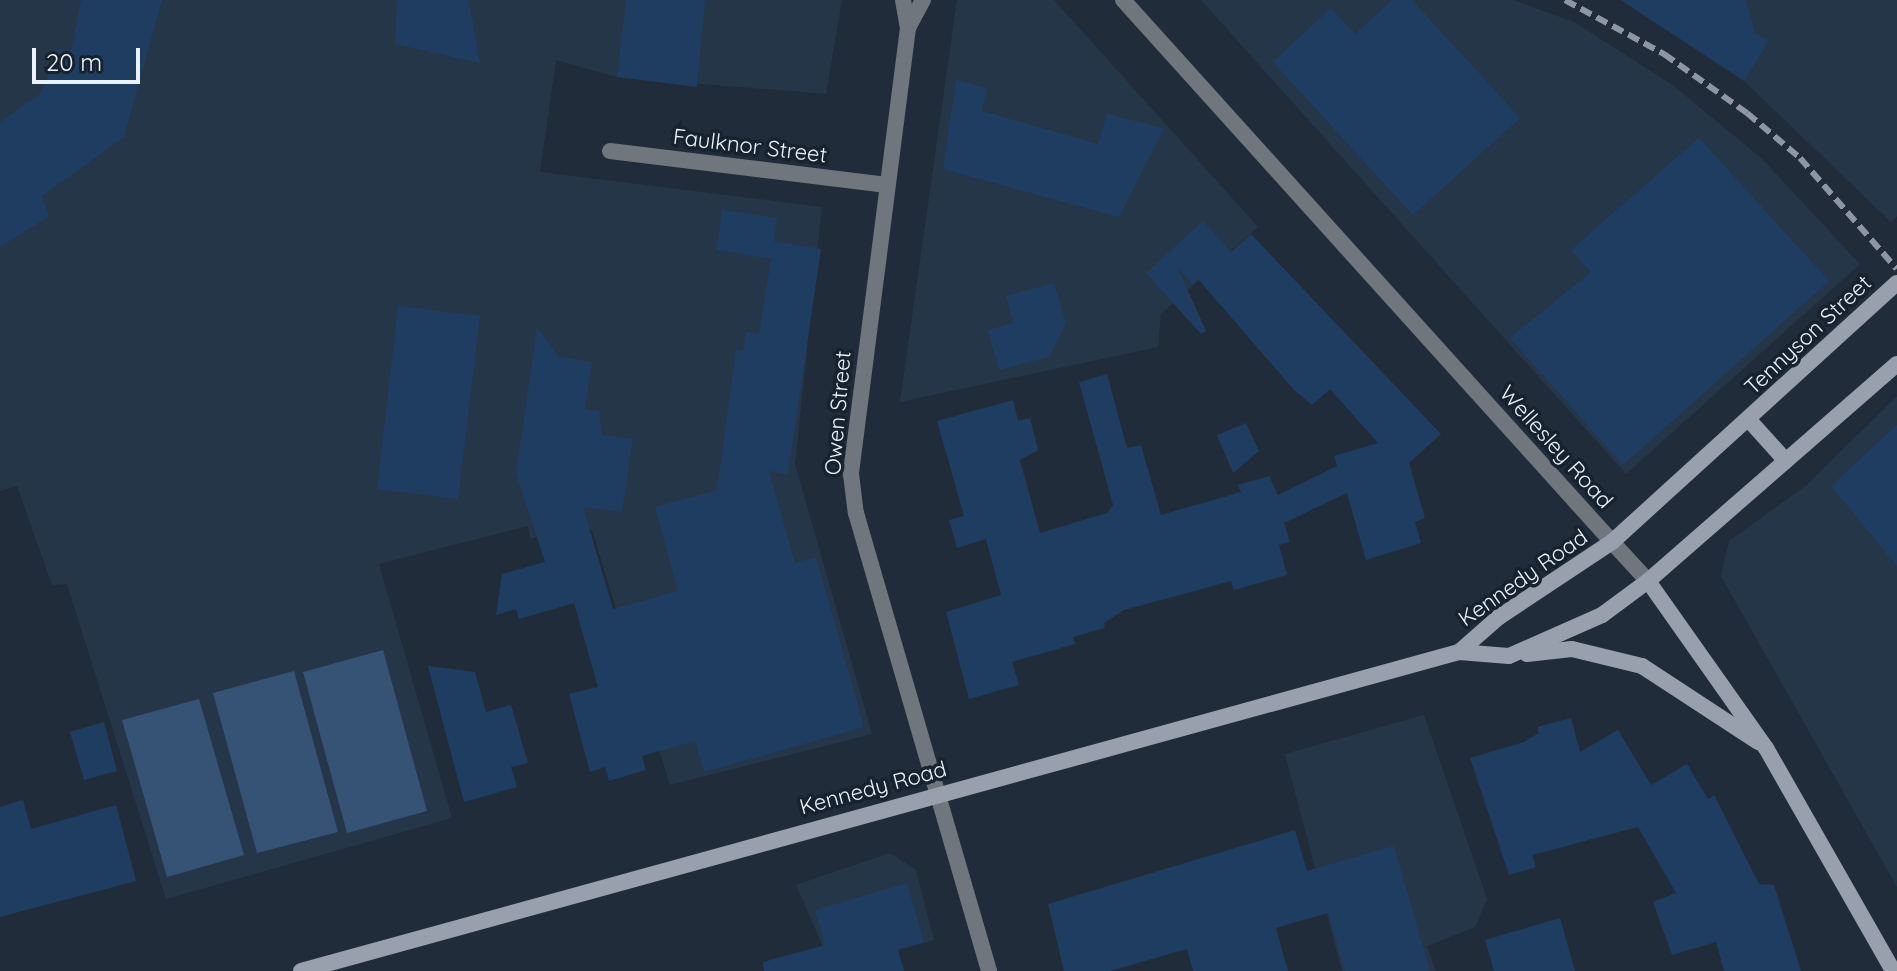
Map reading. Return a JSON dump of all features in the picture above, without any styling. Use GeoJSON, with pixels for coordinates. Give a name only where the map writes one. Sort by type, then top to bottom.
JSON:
{"type":"FeatureCollection","features":[{"type":"Feature","properties":{"kind":"main road","name":"Tennyson Street"},"geometry":{"type":"LineString","coordinates":[[1612,542],[1897,283]]}},
{"type":"Feature","properties":{"kind":"main road"},"geometry":{"type":"LineString","coordinates":[[1648,581],[1897,364]]}},
{"type":"Feature","properties":{"kind":"main road","name":"Tennyson Street"},"geometry":{"type":"LineString","coordinates":[[1749,420],[1786,461]]}},
{"type":"Feature","properties":{"kind":"main road","name":"Kennedy Road"},"geometry":{"type":"LineString","coordinates":[[1459,652],[1499,617],[1612,542]]}},
{"type":"Feature","properties":{"kind":"main road","name":"Kennedy Road"},"geometry":{"type":"LineString","coordinates":[[301,971],[937,793],[1459,652],[1509,656],[1602,615],[1648,581]]}},
{"type":"Feature","properties":{"kind":"main road","name":"Wellesley Road"},"geometry":{"type":"LineString","coordinates":[[1648,581],[1766,748],[1893,971]]}},
{"type":"Feature","properties":{"kind":"main road"},"geometry":{"type":"LineString","coordinates":[[1509,656],[1572,649],[1608,654],[1681,686],[1766,748]]}},
{"type":"Feature","properties":{"kind":"street","name":"Owen Street"},"geometry":{"type":"LineString","coordinates":[[903,0],[908,28],[885,185],[851,474],[937,793],[989,971]]}},
{"type":"Feature","properties":{"kind":"street","name":"Owen Street"},"geometry":{"type":"LineString","coordinates":[[908,28],[923,0]]}},
{"type":"Feature","properties":{"kind":"street","name":"Wellesley Road"},"geometry":{"type":"LineString","coordinates":[[1123,0],[1648,581]]}},
{"type":"Feature","properties":{"kind":"street","name":"Faulknor Street"},"geometry":{"type":"LineString","coordinates":[[610,151],[885,185]]}},
{"type":"Feature","properties":{"kind":"shaded area"},"geometry":{"type":"Polygon","coordinates":[[[0,0],[842,0],[826,94],[617,77],[556,60],[540,172],[822,207],[795,464],[872,734],[670,785],[592,530],[580,524],[530,539],[528,526],[379,564],[452,818],[166,899],[67,584],[52,585],[17,486],[0,491],[0,0]]]}},
{"type":"Feature","properties":{"kind":"shaded area"},"geometry":{"type":"Polygon","coordinates":[[[957,0],[1054,0],[1258,227],[1161,314],[1158,347],[900,402],[957,0]]]}},
{"type":"Feature","properties":{"kind":"shaded area"},"geometry":{"type":"Polygon","coordinates":[[[1201,0],[1513,0],[1574,22],[1674,86],[1761,158],[1860,264],[1626,474],[1201,0]]]}},
{"type":"Feature","properties":{"kind":"shaded area"},"geometry":{"type":"Polygon","coordinates":[[[1621,0],[1897,0],[1897,216],[1891,222],[1744,81],[1621,0]]]}},
{"type":"Feature","properties":{"kind":"shaded area"},"geometry":{"type":"Polygon","coordinates":[[[1897,396],[1897,887],[1721,576],[1729,541],[1808,484],[1897,396]]]}},
{"type":"Feature","properties":{"kind":"shaded area"},"geometry":{"type":"Polygon","coordinates":[[[383,650],[427,811],[347,833],[303,672],[383,650]]]}},
{"type":"Feature","properties":{"kind":"shaded area"},"geometry":{"type":"Polygon","coordinates":[[[294,671],[338,832],[257,853],[213,693],[294,671]]]}},
{"type":"Feature","properties":{"kind":"shaded area"},"geometry":{"type":"Polygon","coordinates":[[[199,699],[244,855],[167,877],[122,720],[199,699]]]}},
{"type":"Feature","properties":{"kind":"shaded area"},"geometry":{"type":"Polygon","coordinates":[[[1424,715],[1487,899],[1475,927],[1427,946],[1436,971],[1342,971],[1285,754],[1424,715]]]}},
{"type":"Feature","properties":{"kind":"shaded area"},"geometry":{"type":"Polygon","coordinates":[[[890,853],[916,870],[934,940],[833,969],[796,885],[890,853]]]}},
{"type":"Feature","properties":{"kind":"building"},"geometry":{"type":"Polygon","coordinates":[[[81,0],[162,0],[124,137],[42,196],[49,216],[0,247],[0,122],[40,94],[59,50],[71,51],[81,0]]]}},
{"type":"Feature","properties":{"kind":"building"},"geometry":{"type":"Polygon","coordinates":[[[397,0],[469,0],[480,63],[395,44],[397,0]]]}},
{"type":"Feature","properties":{"kind":"building"},"geometry":{"type":"Polygon","coordinates":[[[626,0],[705,0],[697,87],[617,77],[626,0]]]}},
{"type":"Feature","properties":{"kind":"building"},"geometry":{"type":"Polygon","coordinates":[[[1392,0],[1412,0],[1520,118],[1413,215],[1273,62],[1331,8],[1355,34],[1392,0]]]}},
{"type":"Feature","properties":{"kind":"building"},"geometry":{"type":"Polygon","coordinates":[[[1621,0],[1746,0],[1755,33],[1769,41],[1744,81],[1621,0]]]}},
{"type":"Feature","properties":{"kind":"building"},"geometry":{"type":"Polygon","coordinates":[[[956,80],[987,88],[982,111],[1098,144],[1107,114],[1164,128],[1119,217],[943,169],[956,80]]]}},
{"type":"Feature","properties":{"kind":"building"},"geometry":{"type":"Polygon","coordinates":[[[1699,138],[1829,281],[1623,465],[1510,338],[1591,272],[1571,250],[1699,138]]]}},
{"type":"Feature","properties":{"kind":"building"},"geometry":{"type":"Polygon","coordinates":[[[722,210],[777,218],[772,255],[774,241],[821,249],[788,474],[769,471],[795,563],[816,557],[864,727],[704,772],[695,741],[642,756],[646,770],[609,781],[605,767],[590,772],[569,694],[598,687],[574,603],[519,619],[516,609],[496,615],[502,574],[545,562],[516,473],[537,327],[559,357],[592,362],[585,409],[599,411],[602,435],[633,439],[622,512],[583,507],[613,609],[678,591],[655,507],[717,490],[736,350],[743,351],[746,332],[759,334],[771,259],[717,250],[722,210]]]}},
{"type":"Feature","properties":{"kind":"building"},"geometry":{"type":"Polygon","coordinates":[[[1203,221],[1231,252],[1251,234],[1441,434],[1409,463],[1425,518],[1415,522],[1421,543],[1366,560],[1347,493],[1284,523],[1290,542],[1279,545],[1287,575],[1234,590],[1231,581],[1124,610],[1104,623],[1105,628],[1073,637],[1075,644],[1012,662],[1019,685],[969,699],[946,612],[1001,595],[986,539],[957,548],[949,520],[964,516],[937,421],[1013,400],[1018,421],[1030,418],[1038,450],[1020,460],[1040,533],[1107,513],[1113,505],[1079,382],[1107,374],[1127,448],[1141,445],[1161,515],[1241,492],[1238,485],[1269,476],[1278,495],[1337,466],[1334,456],[1378,443],[1330,389],[1312,405],[1295,391],[1198,279],[1193,285],[1178,268],[1206,331],[1201,334],[1146,273],[1203,221]]]}},
{"type":"Feature","properties":{"kind":"building"},"geometry":{"type":"Polygon","coordinates":[[[1054,283],[1066,323],[1049,357],[999,370],[988,330],[1013,323],[1006,296],[1054,283]]]}},
{"type":"Feature","properties":{"kind":"building"},"geometry":{"type":"Polygon","coordinates":[[[398,306],[480,316],[458,499],[377,489],[398,306]]]}},
{"type":"Feature","properties":{"kind":"building"},"geometry":{"type":"Polygon","coordinates":[[[1246,423],[1259,451],[1233,473],[1217,435],[1246,423]]]}},
{"type":"Feature","properties":{"kind":"building"},"geometry":{"type":"Polygon","coordinates":[[[1897,425],[1897,566],[1831,486],[1897,425]]]}},
{"type":"Feature","properties":{"kind":"building"},"geometry":{"type":"Polygon","coordinates":[[[428,666],[475,672],[486,712],[511,705],[528,763],[511,767],[517,787],[464,802],[428,666]]]}},
{"type":"Feature","properties":{"kind":"building"},"geometry":{"type":"Polygon","coordinates":[[[1571,718],[1580,752],[1618,730],[1651,785],[1687,764],[1708,799],[1714,795],[1759,884],[1774,885],[1801,971],[1724,971],[1716,942],[1672,955],[1653,902],[1676,893],[1638,827],[1532,855],[1536,867],[1509,875],[1470,758],[1524,742],[1539,733],[1537,727],[1571,718]]]}},
{"type":"Feature","properties":{"kind":"building"},"geometry":{"type":"Polygon","coordinates":[[[104,722],[117,771],[84,780],[70,732],[104,722]]]}},
{"type":"Feature","properties":{"kind":"building"},"geometry":{"type":"Polygon","coordinates":[[[23,800],[31,829],[116,805],[136,881],[0,917],[0,807],[23,800]]]}},
{"type":"Feature","properties":{"kind":"building"},"geometry":{"type":"Polygon","coordinates":[[[1295,830],[1307,871],[1394,846],[1430,971],[1345,971],[1328,913],[1276,928],[1288,971],[1193,971],[1187,949],[1110,971],[1064,971],[1048,904],[1295,830]]]}},
{"type":"Feature","properties":{"kind":"building"},"geometry":{"type":"Polygon","coordinates":[[[907,883],[924,942],[898,949],[904,971],[764,971],[763,962],[825,945],[815,910],[907,883]]]}},
{"type":"Feature","properties":{"kind":"building"},"geometry":{"type":"Polygon","coordinates":[[[1560,918],[1575,971],[1494,971],[1485,940],[1560,918]]]}},
{"type":"Feature","properties":{"kind":"railway"},"geometry":{"type":"LineString","coordinates":[[1565,0],[1664,54],[1747,113],[1800,158],[1897,269]]}}]}
